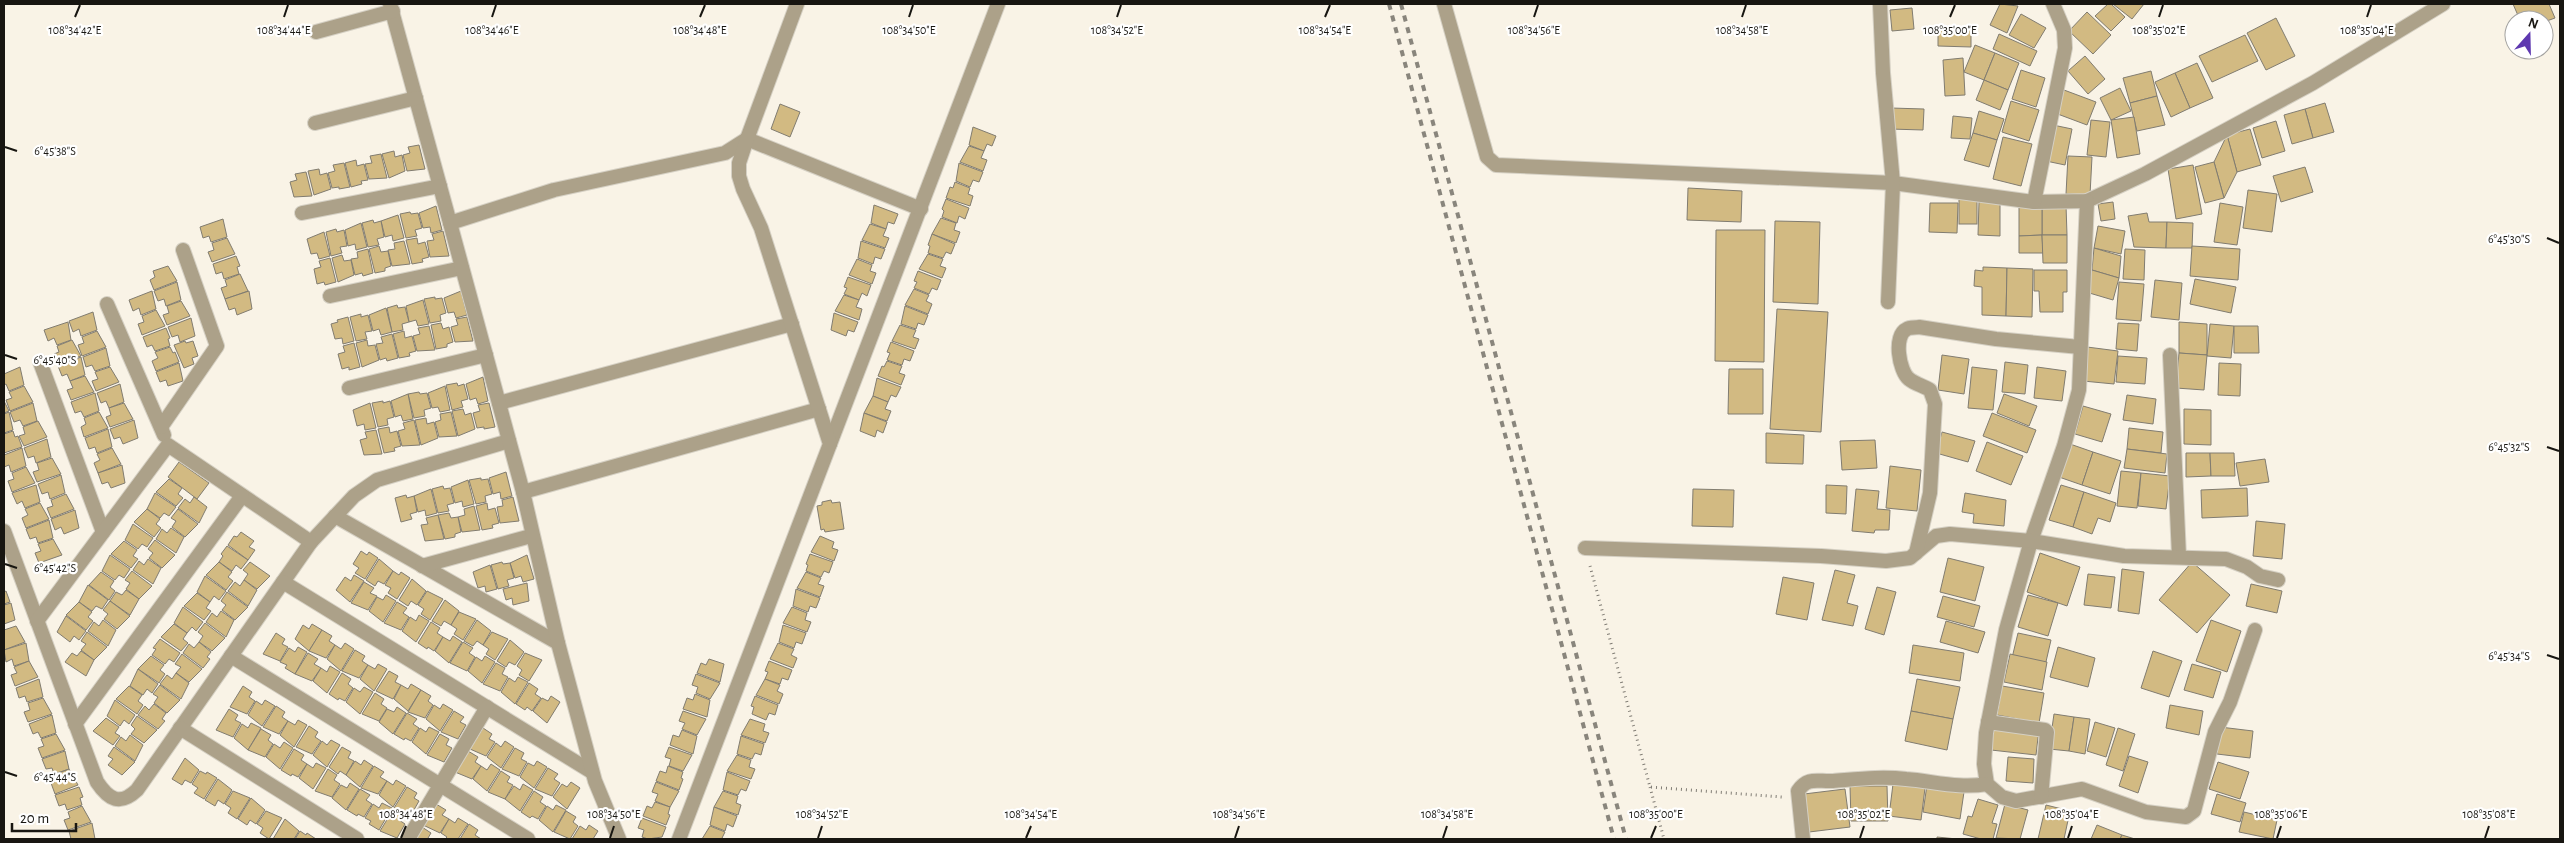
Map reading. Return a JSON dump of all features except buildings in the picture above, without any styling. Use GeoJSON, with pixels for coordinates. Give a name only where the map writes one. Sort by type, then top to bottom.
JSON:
{"type":"FeatureCollection","features":[{"type":"Feature","properties":{"kind":"street"},"geometry":{"type":"LineString","coordinates":[[797,4],[747,138],[739,163],[739,176],[742,190],[761,228],[830,444]]}},
{"type":"Feature","properties":{"kind":"street"},"geometry":{"type":"LineString","coordinates":[[679,839],[998,4]]}},
{"type":"Feature","properties":{"kind":"street"},"geometry":{"type":"LineString","coordinates":[[1444,4],[1487,158],[1493,164],[1893,183],[2034,202],[2087,201],[2145,174],[2313,84],[2443,4]]}},
{"type":"Feature","properties":{"kind":"street"},"geometry":{"type":"LineString","coordinates":[[1880,4],[1883,73],[1893,183],[1888,302]]}},
{"type":"Feature","properties":{"kind":"street"},"geometry":{"type":"LineString","coordinates":[[2034,202],[2065,48],[2064,30],[2053,4]]}},
{"type":"Feature","properties":{"kind":"street"},"geometry":{"type":"LineString","coordinates":[[316,32],[392,7],[523,492],[531,536],[592,772],[619,839]]}},
{"type":"Feature","properties":{"kind":"street"},"geometry":{"type":"LineString","coordinates":[[315,123],[416,98]]}},
{"type":"Feature","properties":{"kind":"street"},"geometry":{"type":"LineString","coordinates":[[747,138],[921,209]]}},
{"type":"Feature","properties":{"kind":"street"},"geometry":{"type":"LineString","coordinates":[[450,224],[554,190],[725,154],[747,138]]}},
{"type":"Feature","properties":{"kind":"street"},"geometry":{"type":"LineString","coordinates":[[302,213],[440,186]]}},
{"type":"Feature","properties":{"kind":"street"},"geometry":{"type":"LineString","coordinates":[[2087,201],[2079,390],[2075,413],[2031,541],[2006,630],[1988,722],[1984,764],[1987,784],[1997,794],[2016,801],[2082,789],[2146,812],[2186,817],[2194,811],[2215,732],[2230,702],[2255,630]]}},
{"type":"Feature","properties":{"kind":"street"},"geometry":{"type":"LineString","coordinates":[[160,428],[217,346],[184,250]]}},
{"type":"Feature","properties":{"kind":"street"},"geometry":{"type":"LineString","coordinates":[[330,296],[462,268]]}},
{"type":"Feature","properties":{"kind":"street"},"geometry":{"type":"LineString","coordinates":[[107,304],[168,445],[311,542]]}},
{"type":"Feature","properties":{"kind":"street"},"geometry":{"type":"LineString","coordinates":[[499,403],[792,324]]}},
{"type":"Feature","properties":{"kind":"street"},"geometry":{"type":"LineString","coordinates":[[1916,554],[1930,493],[1935,404],[1930,390],[1909,379],[1905,374],[1899,351],[1902,333],[1907,328],[1919,327],[1996,339],[2080,347]]}},
{"type":"Feature","properties":{"kind":"street"},"geometry":{"type":"LineString","coordinates":[[349,388],[486,355]]}},
{"type":"Feature","properties":{"kind":"street"},"geometry":{"type":"LineString","coordinates":[[2170,355],[2180,556]]}},
{"type":"Feature","properties":{"kind":"street"},"geometry":{"type":"LineString","coordinates":[[40,362],[103,532]]}},
{"type":"Feature","properties":{"kind":"street"},"geometry":{"type":"LineString","coordinates":[[523,492],[819,409]]}},
{"type":"Feature","properties":{"kind":"street"},"geometry":{"type":"LineString","coordinates":[[4,531],[97,782],[105,794],[117,800],[128,799],[137,790],[311,542],[354,496],[377,480],[509,441]]}},
{"type":"Feature","properties":{"kind":"street"},"geometry":{"type":"LineString","coordinates":[[37,621],[168,445]]}},
{"type":"Feature","properties":{"kind":"street"},"geometry":{"type":"LineString","coordinates":[[76,724],[242,496]]}},
{"type":"Feature","properties":{"kind":"street"},"geometry":{"type":"LineString","coordinates":[[335,516],[558,643]]}},
{"type":"Feature","properties":{"kind":"street"},"geometry":{"type":"LineString","coordinates":[[1585,548],[1821,556],[1886,561],[1905,560],[1916,554],[1936,536],[1943,534],[2031,541],[2124,556],[2180,556],[2226,559],[2247,567],[2260,576],[2278,580]]}},
{"type":"Feature","properties":{"kind":"street"},"geometry":{"type":"LineString","coordinates":[[422,566],[531,536]]}},
{"type":"Feature","properties":{"kind":"street"},"geometry":{"type":"LineString","coordinates":[[283,582],[592,772]]}},
{"type":"Feature","properties":{"kind":"street"},"geometry":{"type":"LineString","coordinates":[[231,656],[528,839]]}},
{"type":"Feature","properties":{"kind":"street"},"geometry":{"type":"LineString","coordinates":[[408,839],[487,707]]}},
{"type":"Feature","properties":{"kind":"street"},"geometry":{"type":"LineString","coordinates":[[1988,722],[2045,730],[2047,732],[2041,797]]}},
{"type":"Feature","properties":{"kind":"street"},"geometry":{"type":"LineString","coordinates":[[180,728],[356,839]]}},
{"type":"Feature","properties":{"kind":"street"},"geometry":{"type":"LineString","coordinates":[[1803,839],[1798,791],[1806,782],[1814,780],[1830,782],[1873,777],[1907,779],[1969,787],[1987,784]]}},
{"type":"Feature","properties":{"kind":"path"},"geometry":{"type":"LineString","coordinates":[[1585,548],[1664,839]]}},
{"type":"Feature","properties":{"kind":"path"},"geometry":{"type":"LineString","coordinates":[[1650,787],[1782,797],[1792,796],[1798,791]]}},
{"type":"Feature","properties":{"kind":"railway"},"geometry":{"type":"LineString","coordinates":[[1389,4],[1614,839]]}},
{"type":"Feature","properties":{"kind":"railway"},"geometry":{"type":"LineString","coordinates":[[1401,4],[1626,839]]}}]}
